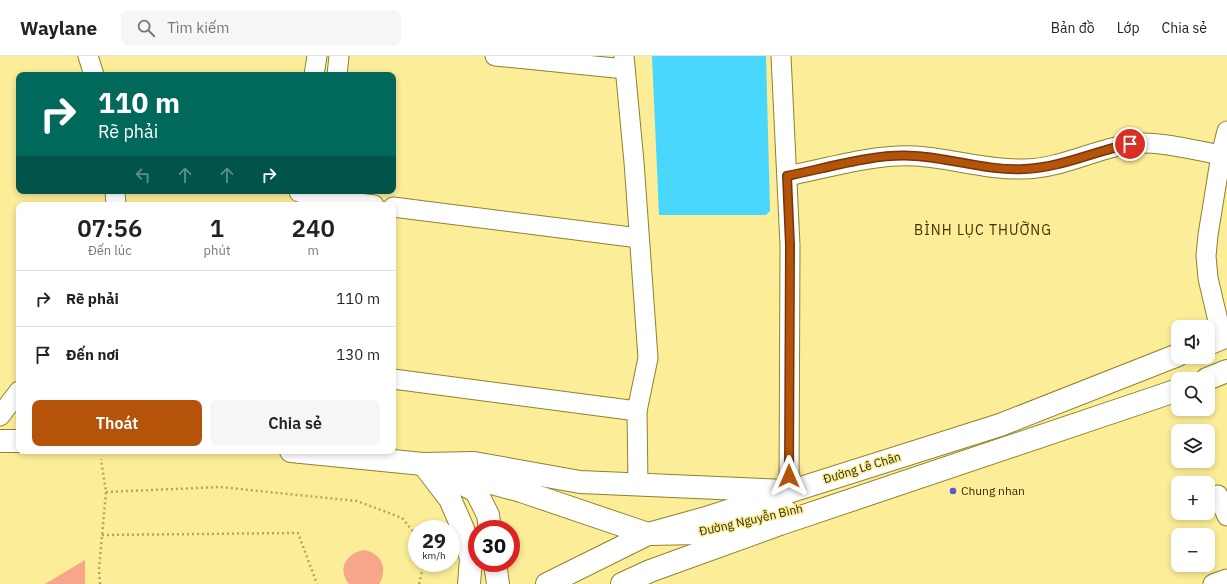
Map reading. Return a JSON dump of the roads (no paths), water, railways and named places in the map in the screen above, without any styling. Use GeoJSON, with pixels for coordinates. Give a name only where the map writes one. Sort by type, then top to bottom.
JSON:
{"type":"FeatureCollection","features":[{"type":"Feature","properties":{"kind":"main road","name":"Đường Lê Chân"},"geometry":{"type":"LineString","coordinates":[[547,584],[648,534],[706,518],[1000,425],[1171,358]]}},
{"type":"Feature","properties":{"kind":"main road"},"geometry":{"type":"LineString","coordinates":[[1215,376],[1227,371]]}},
{"type":"Feature","properties":{"kind":"main road"},"geometry":{"type":"LineString","coordinates":[[622,584],[650,571],[780,524],[1171,392]]}},
{"type":"Feature","properties":{"kind":"main road"},"geometry":{"type":"LineString","coordinates":[[0,441],[16,441]]}},
{"type":"Feature","properties":{"kind":"main road","name":"Đường Nguyễn Bình"},"geometry":{"type":"LineString","coordinates":[[321,454],[423,464],[474,463],[580,482],[789,491]]}},
{"type":"Feature","properties":{"kind":"main road","name":"Đường Nguyễn Bình"},"geometry":{"type":"LineString","coordinates":[[423,464],[521,491],[648,534],[702,533],[759,520],[941,469]]}},
{"type":"Feature","properties":{"kind":"main road"},"geometry":{"type":"LineString","coordinates":[[423,464],[476,491],[488,515],[489,520]]}},
{"type":"Feature","properties":{"kind":"main road"},"geometry":{"type":"LineString","coordinates":[[423,464],[450,499],[463,529],[471,559],[469,584]]}},
{"type":"Feature","properties":{"kind":"main road"},"geometry":{"type":"LineString","coordinates":[[496,572],[498,584]]}},
{"type":"Feature","properties":{"kind":"street"},"geometry":{"type":"LineString","coordinates":[[88,56],[93,72]]}},
{"type":"Feature","properties":{"kind":"street"},"geometry":{"type":"LineString","coordinates":[[314,72],[317,56]]}},
{"type":"Feature","properties":{"kind":"street"},"geometry":{"type":"LineString","coordinates":[[337,72],[339,56]]}},
{"type":"Feature","properties":{"kind":"street"},"geometry":{"type":"LineString","coordinates":[[496,56],[625,62],[648,358],[636,411],[638,485]]}},
{"type":"Feature","properties":{"kind":"street"},"geometry":{"type":"LineString","coordinates":[[781,56],[790,245],[789,491]]}},
{"type":"Feature","properties":{"kind":"street"},"geometry":{"type":"LineString","coordinates":[[1219,339],[1208,278],[1206,256],[1208,234],[1221,155],[1227,131]]}},
{"type":"Feature","properties":{"kind":"street"},"geometry":{"type":"LineString","coordinates":[[787,176],[876,158],[894,156],[916,156],[1005,169],[1024,169],[1057,164],[1114,147],[1148,142],[1221,155]]}},
{"type":"Feature","properties":{"kind":"street"},"geometry":{"type":"LineString","coordinates":[[298,196],[353,202]]}},
{"type":"Feature","properties":{"kind":"street"},"geometry":{"type":"LineString","coordinates":[[396,207],[639,238]]}},
{"type":"Feature","properties":{"kind":"street"},"geometry":{"type":"LineString","coordinates":[[396,379],[636,411]]}},
{"type":"Feature","properties":{"kind":"street"},"geometry":{"type":"LineString","coordinates":[[0,416],[16,396]]}},
{"type":"Feature","properties":{"kind":"street"},"geometry":{"type":"LineString","coordinates":[[1218,494],[1227,516]]}},
{"type":"Feature","properties":{"kind":"street"},"geometry":{"type":"LineString","coordinates":[[1213,584],[1227,579]]}},
{"type":"Feature","properties":{"kind":"water"},"geometry":{"type":"Polygon","coordinates":[[[652,56],[766,56],[770,211],[766,215],[659,215],[652,56]]]}},
{"type":"Feature","properties":{"kind":"place","name":"Chung nhan"},"geometry":{"type":"Point","coordinates":[953,491]}},
{"type":"Feature","properties":{"kind":"district","name":"BÌNH LỤC THƯỠNG"},"geometry":{"type":"Point","coordinates":[983,230]}}]}
